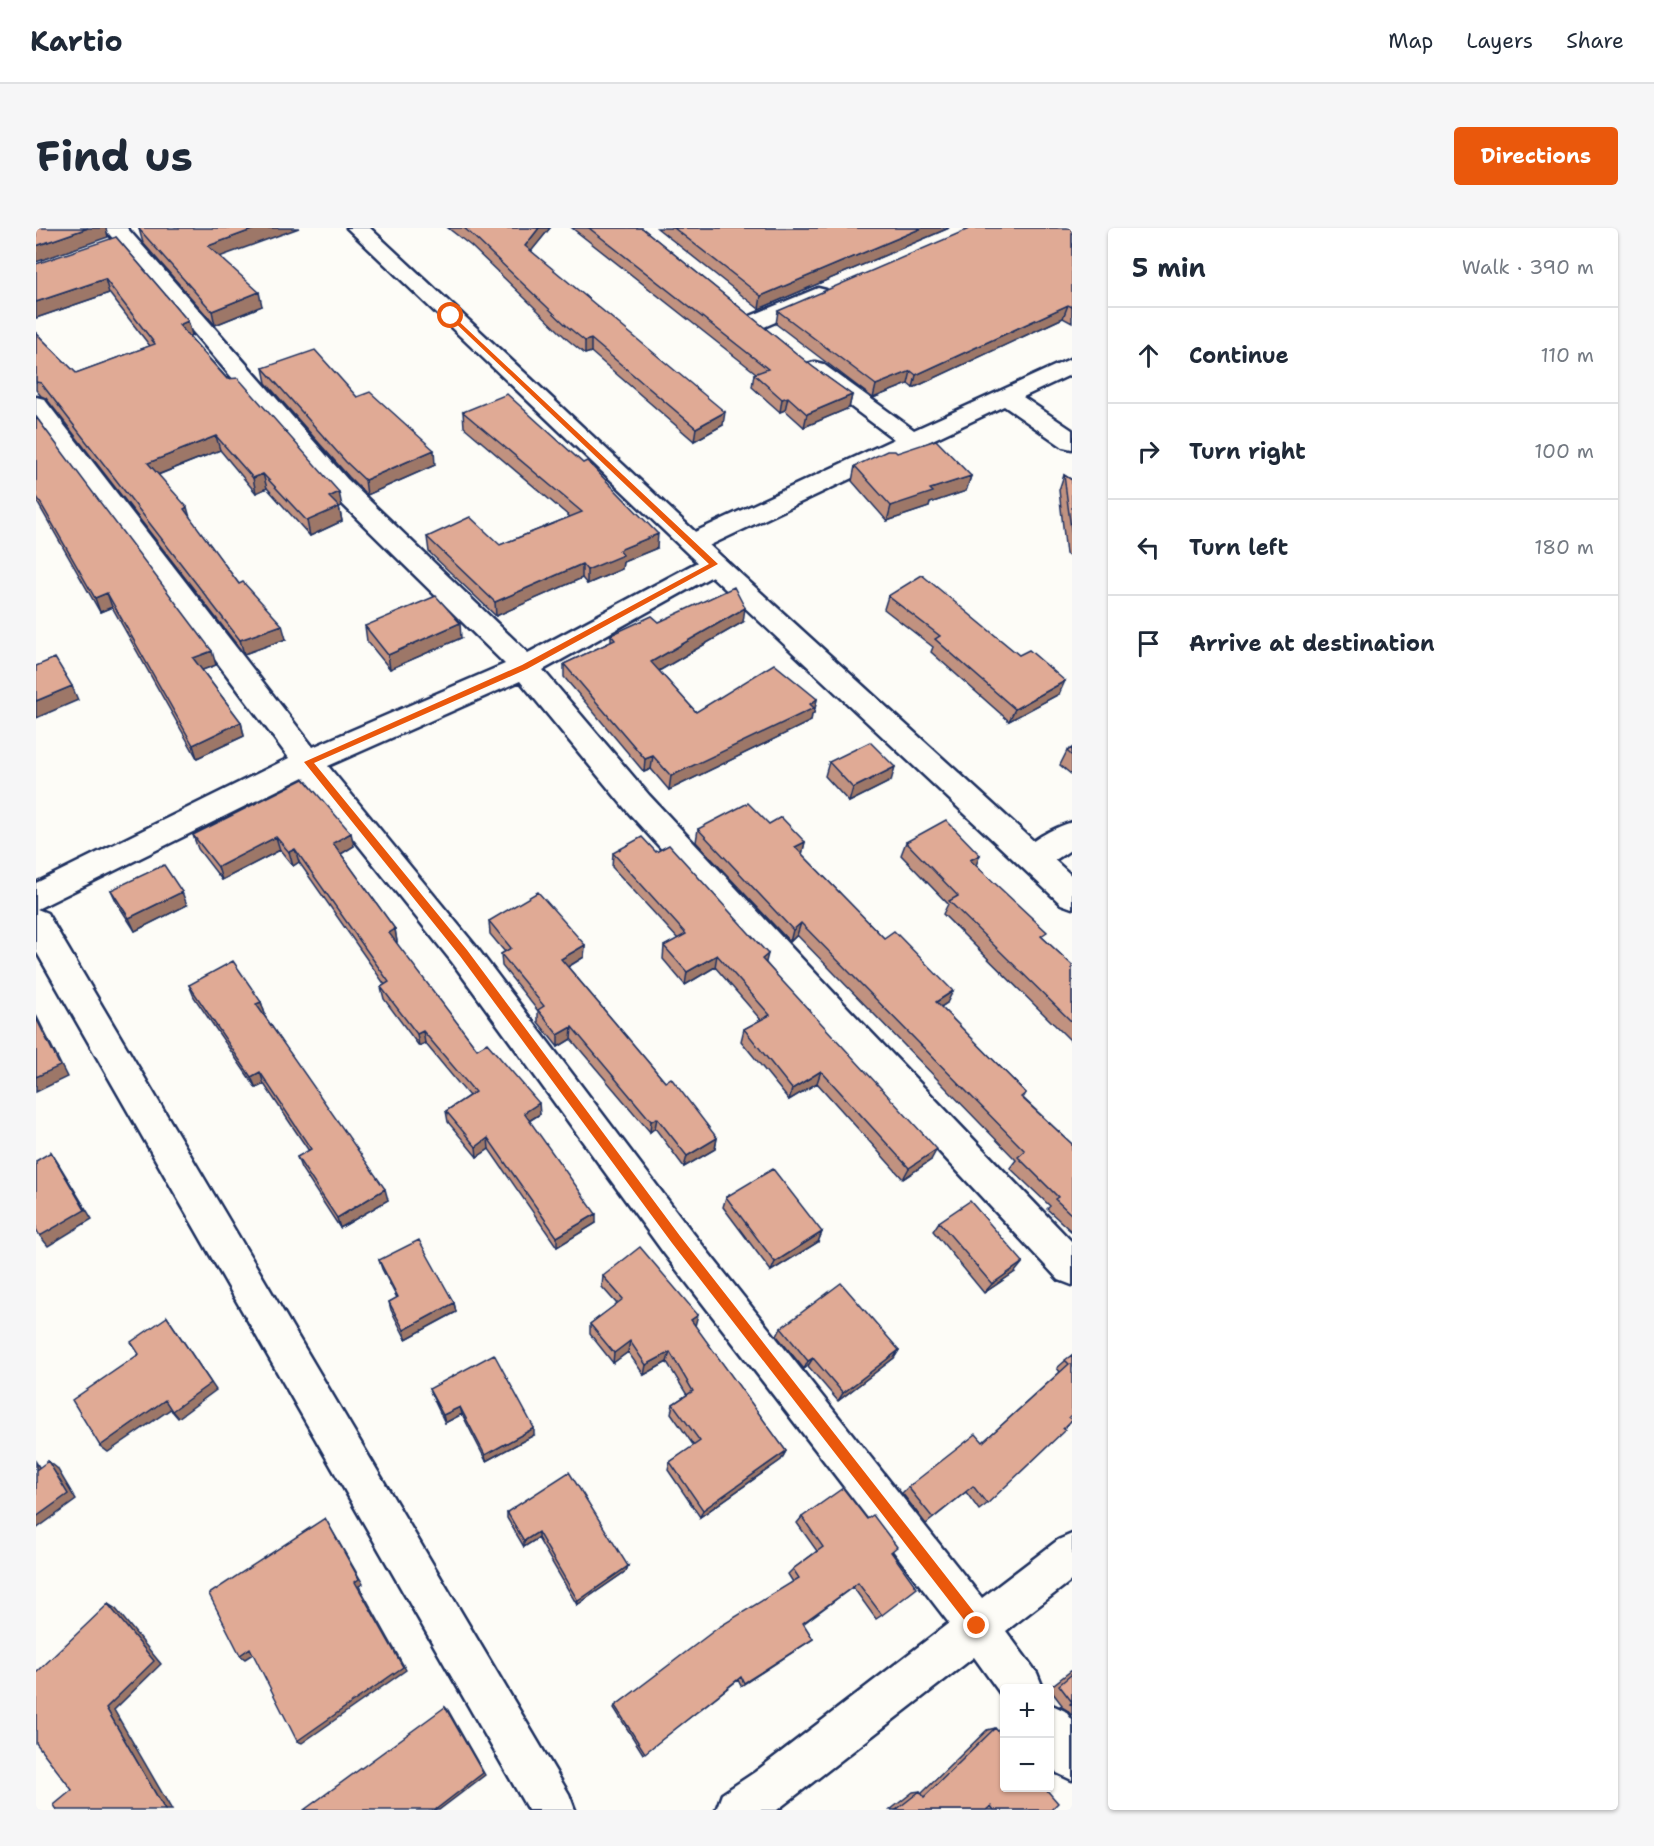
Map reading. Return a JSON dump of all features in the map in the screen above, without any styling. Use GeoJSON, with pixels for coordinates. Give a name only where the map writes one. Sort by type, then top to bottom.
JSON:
{"type":"FeatureCollection","features":[{"type":"Feature","properties":{"kind":"street"},"geometry":{"type":"LineString","coordinates":[[358,228],[714,564],[1072,895]]}},
{"type":"Feature","properties":{"kind":"street"},"geometry":{"type":"LineString","coordinates":[[124,237],[338,485],[525,667],[638,803],[836,1018],[1072,1268]]}},
{"type":"Feature","properties":{"kind":"street"},"geometry":{"type":"LineString","coordinates":[[775,336],[747,315],[842,284]]}},
{"type":"Feature","properties":{"kind":"street"},"geometry":{"type":"LineString","coordinates":[[802,359],[911,439]]}},
{"type":"Feature","properties":{"kind":"street"},"geometry":{"type":"LineString","coordinates":[[693,543],[1072,364]]}},
{"type":"Feature","properties":{"kind":"street"},"geometry":{"type":"LineString","coordinates":[[1006,397],[1072,441]]}},
{"type":"Feature","properties":{"kind":"street"},"geometry":{"type":"LineString","coordinates":[[36,404],[308,762],[463,953],[676,1239],[977,1626],[1018,1684]]}},
{"type":"Feature","properties":{"kind":"street"},"geometry":{"type":"LineString","coordinates":[[36,897],[308,762],[525,667],[714,564]]}},
{"type":"Feature","properties":{"kind":"street"},"geometry":{"type":"LineString","coordinates":[[1033,858],[1072,834]]}},
{"type":"Feature","properties":{"kind":"street"},"geometry":{"type":"LineString","coordinates":[[36,922],[553,1810]]}},
{"type":"Feature","properties":{"kind":"street"},"geometry":{"type":"LineString","coordinates":[[738,1810],[771,1788],[1072,1554]]}},
{"type":"Feature","properties":{"kind":"street"},"geometry":{"type":"LineString","coordinates":[[1054,1732],[1072,1758]]}},
{"type":"Feature","properties":{"kind":"building"},"geometry":{"type":"Polygon","coordinates":[[[36,228],[88,228],[36,246],[36,228]]]}},
{"type":"Feature","properties":{"kind":"building"},"geometry":{"type":"Polygon","coordinates":[[[257,228],[208,246],[259,292],[212,311],[139,229],[257,228]]]}},
{"type":"Feature","properties":{"kind":"building"},"geometry":{"type":"Polygon","coordinates":[[[464,228],[539,228],[525,246],[725,412],[696,428],[591,339],[585,341],[568,327],[464,228]]]}},
{"type":"Feature","properties":{"kind":"building"},"geometry":{"type":"Polygon","coordinates":[[[589,228],[642,228],[813,367],[852,395],[807,414],[788,397],[782,399],[754,374],[768,369],[589,228]]]}},
{"type":"Feature","properties":{"kind":"building"},"geometry":{"type":"Polygon","coordinates":[[[674,228],[922,228],[761,296],[674,228]]]}},
{"type":"Feature","properties":{"kind":"building"},"geometry":{"type":"Polygon","coordinates":[[[971,228],[1072,228],[1072,307],[1068,305],[916,375],[911,371],[876,385],[778,311],[971,228]]]}},
{"type":"Feature","properties":{"kind":"building"},"geometry":{"type":"Polygon","coordinates":[[[116,237],[188,321],[179,325],[227,379],[238,378],[339,492],[329,497],[339,507],[307,521],[263,474],[253,478],[216,436],[148,463],[187,507],[184,509],[239,584],[243,582],[282,625],[240,640],[41,383],[36,382],[36,333],[76,373],[155,344],[105,279],[36,302],[36,264],[116,237]]]}},
{"type":"Feature","properties":{"kind":"building"},"geometry":{"type":"Polygon","coordinates":[[[315,350],[357,397],[370,392],[434,450],[365,480],[346,462],[263,368],[315,350]]]}},
{"type":"Feature","properties":{"kind":"building"},"geometry":{"type":"Polygon","coordinates":[[[507,394],[583,463],[587,461],[658,534],[619,550],[623,555],[587,570],[582,564],[495,602],[427,537],[470,517],[500,545],[582,512],[463,412],[507,394]]]}},
{"type":"Feature","properties":{"kind":"building"},"geometry":{"type":"Polygon","coordinates":[[[36,417],[212,651],[193,658],[241,722],[193,745],[107,593],[95,598],[36,495],[36,417]]]}},
{"type":"Feature","properties":{"kind":"building"},"geometry":{"type":"Polygon","coordinates":[[[936,440],[971,476],[930,489],[933,492],[891,506],[855,466],[887,451],[897,453],[936,440]]]}},
{"type":"Feature","properties":{"kind":"building"},"geometry":{"type":"Polygon","coordinates":[[[1064,475],[1072,480],[1072,537],[1064,475]]]}},
{"type":"Feature","properties":{"kind":"building"},"geometry":{"type":"Polygon","coordinates":[[[922,575],[1019,655],[1029,650],[1065,681],[1015,709],[935,639],[940,636],[888,596],[922,575]]]}},
{"type":"Feature","properties":{"kind":"building"},"geometry":{"type":"Polygon","coordinates":[[[734,587],[745,608],[651,662],[696,712],[774,664],[817,699],[810,704],[814,708],[671,776],[653,756],[645,759],[564,664],[615,640],[611,635],[652,616],[659,622],[734,587]]]}},
{"type":"Feature","properties":{"kind":"building"},"geometry":{"type":"Polygon","coordinates":[[[436,596],[460,623],[388,655],[365,626],[436,596]]]}},
{"type":"Feature","properties":{"kind":"building"},"geometry":{"type":"Polygon","coordinates":[[[55,658],[72,686],[36,701],[36,666],[55,658]]]}},
{"type":"Feature","properties":{"kind":"building"},"geometry":{"type":"Polygon","coordinates":[[[870,742],[895,767],[853,788],[829,762],[870,742]]]}},
{"type":"Feature","properties":{"kind":"building"},"geometry":{"type":"Polygon","coordinates":[[[304,779],[351,833],[333,843],[395,929],[389,933],[477,1049],[487,1043],[539,1103],[524,1113],[596,1214],[557,1237],[488,1138],[476,1147],[446,1111],[475,1092],[423,1031],[417,1034],[381,987],[389,982],[295,849],[289,852],[276,837],[218,867],[193,835],[304,779]]]}},
{"type":"Feature","properties":{"kind":"building"},"geometry":{"type":"Polygon","coordinates":[[[748,803],[769,824],[781,817],[805,842],[795,847],[884,938],[894,931],[953,991],[936,1002],[1026,1093],[1021,1097],[1072,1144],[1072,1215],[1055,1199],[1058,1197],[1018,1157],[1025,1151],[801,923],[793,930],[698,829],[748,803]]]}},
{"type":"Feature","properties":{"kind":"building"},"geometry":{"type":"Polygon","coordinates":[[[946,820],[980,855],[970,860],[1047,932],[1041,936],[1072,965],[1072,1022],[949,901],[958,896],[906,842],[946,820]]]}},
{"type":"Feature","properties":{"kind":"building"},"geometry":{"type":"Polygon","coordinates":[[[642,837],[656,852],[669,845],[768,954],[762,959],[937,1149],[909,1168],[821,1071],[792,1089],[744,1029],[770,1015],[717,955],[687,972],[664,946],[686,934],[613,853],[642,837]]]}},
{"type":"Feature","properties":{"kind":"building"},"geometry":{"type":"Polygon","coordinates":[[[164,865],[182,892],[129,918],[111,890],[164,865]]]}},
{"type":"Feature","properties":{"kind":"building"},"geometry":{"type":"Polygon","coordinates":[[[538,892],[585,945],[561,959],[665,1082],[671,1078],[717,1138],[687,1156],[657,1118],[651,1121],[572,1027],[558,1035],[538,1010],[544,1006],[501,954],[511,948],[489,921],[538,892]]]}},
{"type":"Feature","properties":{"kind":"building"},"geometry":{"type":"Polygon","coordinates":[[[233,961],[261,1002],[256,1004],[385,1189],[337,1218],[297,1157],[311,1149],[260,1072],[251,1077],[189,985],[233,961]]]}},
{"type":"Feature","properties":{"kind":"building"},"geometry":{"type":"Polygon","coordinates":[[[36,1018],[60,1066],[36,1077],[36,1018]]]}},
{"type":"Feature","properties":{"kind":"building"},"geometry":{"type":"Polygon","coordinates":[[[51,1152],[85,1210],[40,1236],[36,1229],[36,1161],[51,1152]]]}},
{"type":"Feature","properties":{"kind":"building"},"geometry":{"type":"Polygon","coordinates":[[[773,1169],[822,1232],[775,1262],[726,1197],[773,1169]]]}},
{"type":"Feature","properties":{"kind":"building"},"geometry":{"type":"Polygon","coordinates":[[[970,1201],[1023,1262],[992,1284],[939,1222],[970,1201]]]}},
{"type":"Feature","properties":{"kind":"building"},"geometry":{"type":"Polygon","coordinates":[[[419,1240],[454,1303],[404,1330],[389,1302],[398,1297],[379,1260],[419,1240]]]}},
{"type":"Feature","properties":{"kind":"building"},"geometry":{"type":"Polygon","coordinates":[[[640,1247],[698,1315],[691,1320],[786,1451],[703,1510],[670,1462],[700,1441],[673,1404],[693,1391],[670,1352],[646,1365],[630,1341],[614,1353],[590,1324],[623,1299],[603,1276],[640,1247]]]}},
{"type":"Feature","properties":{"kind":"building"},"geometry":{"type":"Polygon","coordinates":[[[841,1283],[899,1350],[843,1393],[813,1358],[808,1361],[781,1328],[841,1283]]]}},
{"type":"Feature","properties":{"kind":"building"},"geometry":{"type":"Polygon","coordinates":[[[167,1317],[211,1383],[172,1411],[165,1400],[100,1446],[72,1400],[139,1354],[131,1342],[167,1317]]]}},
{"type":"Feature","properties":{"kind":"building"},"geometry":{"type":"Polygon","coordinates":[[[494,1354],[534,1428],[485,1455],[460,1407],[443,1415],[429,1389],[494,1354]]]}},
{"type":"Feature","properties":{"kind":"building"},"geometry":{"type":"Polygon","coordinates":[[[1072,1355],[1072,1414],[1069,1417],[1072,1420],[1063,1429],[1065,1430],[987,1504],[973,1486],[933,1518],[908,1487],[976,1434],[983,1442],[1069,1364],[1065,1360],[1072,1355]]]}},
{"type":"Feature","properties":{"kind":"building"},"geometry":{"type":"Polygon","coordinates":[[[48,1461],[68,1494],[36,1517],[36,1470],[48,1461]]]}},
{"type":"Feature","properties":{"kind":"building"},"geometry":{"type":"Polygon","coordinates":[[[569,1472],[628,1566],[578,1601],[538,1532],[524,1541],[507,1512],[569,1472]]]}},
{"type":"Feature","properties":{"kind":"building"},"geometry":{"type":"Polygon","coordinates":[[[843,1488],[867,1519],[873,1515],[897,1547],[891,1552],[917,1588],[882,1615],[858,1583],[803,1623],[813,1639],[744,1683],[741,1677],[645,1753],[615,1706],[719,1627],[799,1578],[793,1569],[823,1547],[802,1517],[843,1488]]]}},
{"type":"Feature","properties":{"kind":"building"},"geometry":{"type":"Polygon","coordinates":[[[325,1518],[359,1579],[355,1582],[403,1667],[297,1741],[250,1648],[240,1655],[209,1594],[325,1518]]]}},
{"type":"Feature","properties":{"kind":"building"},"geometry":{"type":"Polygon","coordinates":[[[108,1604],[154,1661],[106,1708],[165,1810],[57,1810],[54,1805],[72,1790],[36,1743],[36,1673],[108,1604]]]}},
{"type":"Feature","properties":{"kind":"building"},"geometry":{"type":"Polygon","coordinates":[[[1072,1674],[1072,1702],[1059,1685],[1072,1674]]]}},
{"type":"Feature","properties":{"kind":"building"},"geometry":{"type":"Polygon","coordinates":[[[445,1707],[483,1773],[435,1810],[304,1810],[445,1707]]]}},
{"type":"Feature","properties":{"kind":"building"},"geometry":{"type":"Polygon","coordinates":[[[995,1728],[1000,1734],[1000,1792],[1048,1792],[1058,1803],[1051,1810],[994,1810],[991,1806],[986,1810],[896,1810],[920,1791],[924,1797],[995,1728]]]}},
{"type":"Feature","properties":{"kind":"route"},"geometry":{"type":"LineString","coordinates":[[451,316],[714,564],[525,667],[308,762],[463,953],[676,1239],[977,1626]]}}]}
